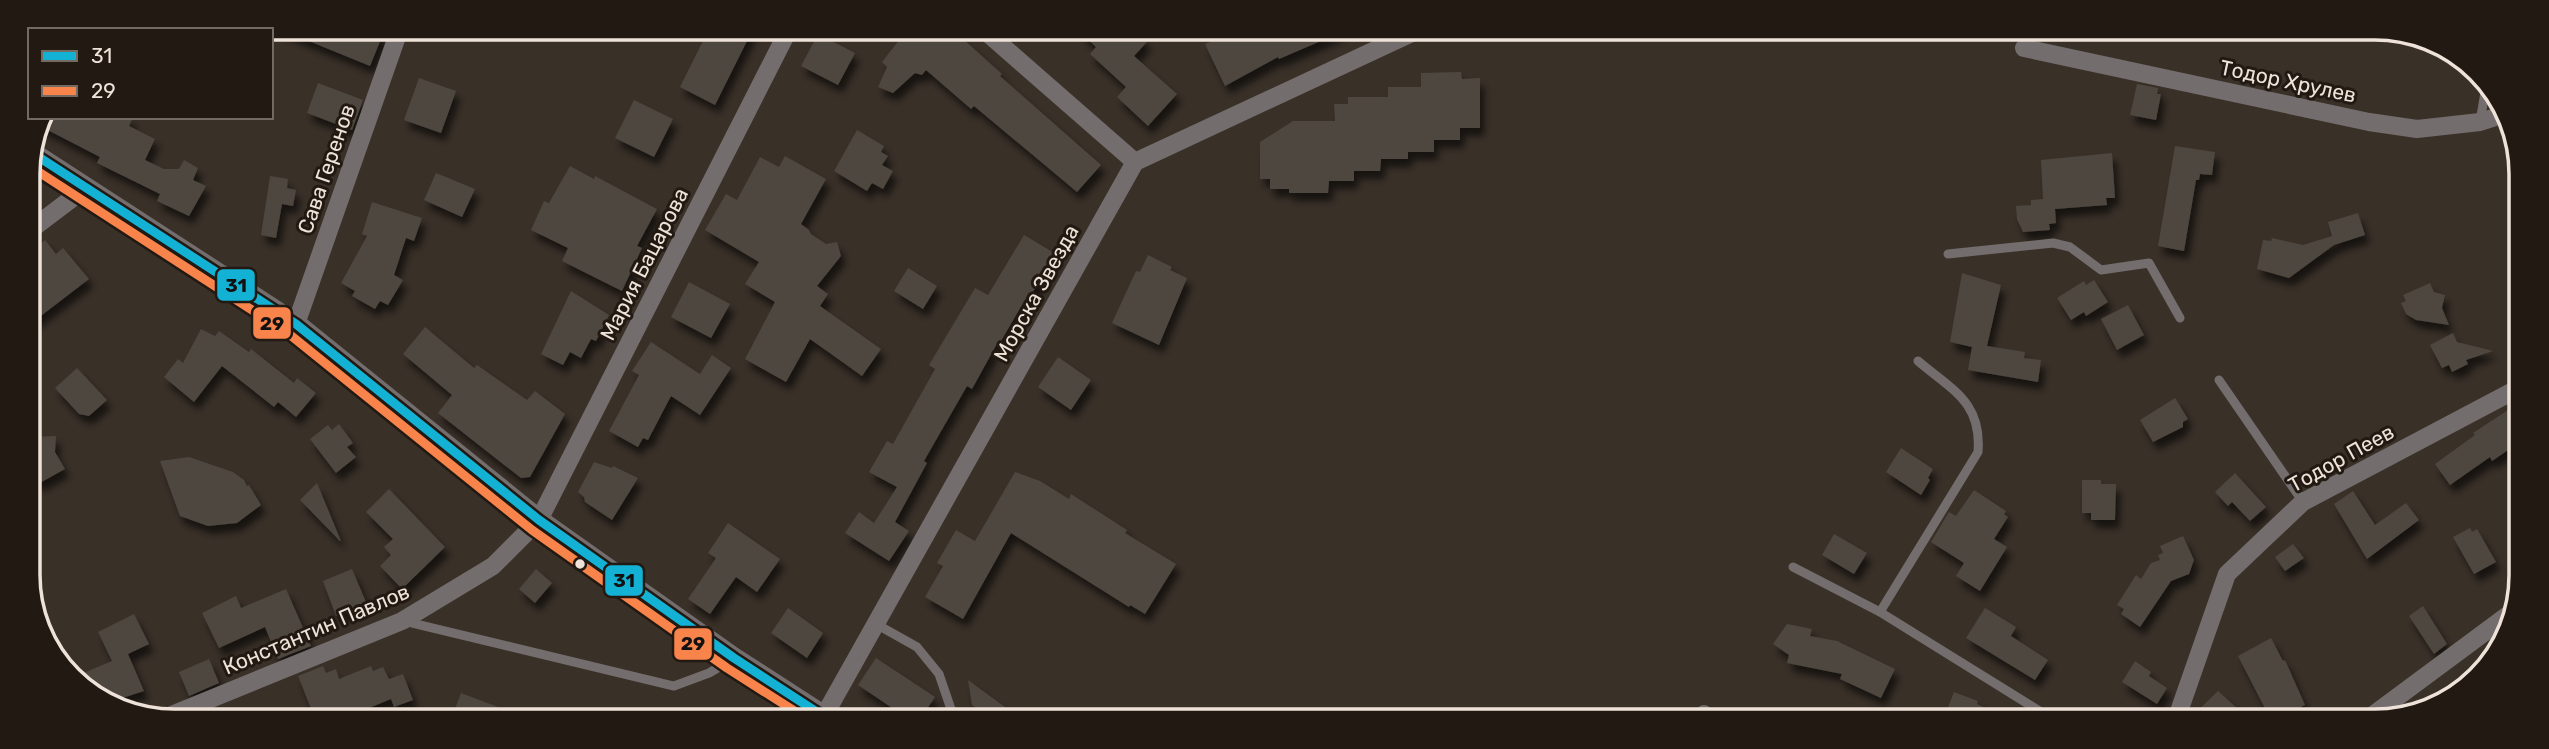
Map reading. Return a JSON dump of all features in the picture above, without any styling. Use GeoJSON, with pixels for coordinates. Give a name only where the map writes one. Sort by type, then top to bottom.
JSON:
{"type":"FeatureCollection","features":[{"type":"Feature","properties":{"kind":"street","name":"Сава Геренов"},"geometry":{"type":"LineString","coordinates":[[296,324],[396,40]]}},
{"type":"Feature","properties":{"kind":"street","name":"Мария Бацарова"},"geometry":{"type":"LineString","coordinates":[[539,520],[783,40]]}},
{"type":"Feature","properties":{"kind":"street"},"geometry":{"type":"LineString","coordinates":[[995,40],[1135,162],[1397,40]]}},
{"type":"Feature","properties":{"kind":"street","name":"Тодор Хрулев"},"geometry":{"type":"LineString","coordinates":[[2024,48],[2368,122],[2417,129],[2480,122],[2496,117]]}},
{"type":"Feature","properties":{"kind":"street"},"geometry":{"type":"LineString","coordinates":[[41,158],[296,324],[539,520],[806,709]]}},
{"type":"Feature","properties":{"kind":"street","name":"Морска Звезда"},"geometry":{"type":"LineString","coordinates":[[818,709],[876,624],[1135,162]]}},
{"type":"Feature","properties":{"kind":"street"},"geometry":{"type":"LineString","coordinates":[[41,222],[87,187]]}},
{"type":"Feature","properties":{"kind":"street","name":"Тодор Пеев"},"geometry":{"type":"LineString","coordinates":[[2180,708],[2227,574],[2303,502],[2509,393]]}},
{"type":"Feature","properties":{"kind":"street","name":"Константин Павлов"},"geometry":{"type":"LineString","coordinates":[[186,709],[402,621],[493,566],[539,520]]}},
{"type":"Feature","properties":{"kind":"street"},"geometry":{"type":"LineString","coordinates":[[2383,708],[2501,620]]}},
{"type":"Feature","properties":{"kind":"lane"},"geometry":{"type":"LineString","coordinates":[[2480,122],[2484,97]]}},
{"type":"Feature","properties":{"kind":"lane"},"geometry":{"type":"LineString","coordinates":[[1948,254],[2053,243],[2070,247],[2101,270],[2149,263],[2180,318]]}},
{"type":"Feature","properties":{"kind":"lane"},"geometry":{"type":"LineString","coordinates":[[1880,612],[1978,452],[1979,434],[1974,413],[1966,402],[1918,361]]}},
{"type":"Feature","properties":{"kind":"lane"},"geometry":{"type":"LineString","coordinates":[[2220,380],[2303,502]]}},
{"type":"Feature","properties":{"kind":"lane"},"geometry":{"type":"LineString","coordinates":[[1793,567],[1880,612],[2035,708]]}},
{"type":"Feature","properties":{"kind":"lane"},"geometry":{"type":"LineString","coordinates":[[402,621],[674,687],[709,673],[734,658]]}},
{"type":"Feature","properties":{"kind":"lane"},"geometry":{"type":"LineString","coordinates":[[876,624],[917,647],[939,674],[951,709]]}},
{"type":"Feature","properties":{"kind":"building"},"geometry":{"type":"Polygon","coordinates":[[[306,40],[381,40],[370,66],[306,40]]]}},
{"type":"Feature","properties":{"kind":"building"},"geometry":{"type":"Polygon","coordinates":[[[704,40],[748,40],[715,105],[680,87],[704,40]]]}},
{"type":"Feature","properties":{"kind":"building"},"geometry":{"type":"Polygon","coordinates":[[[815,40],[830,40],[855,53],[838,85],[801,66],[815,40]]]}},
{"type":"Feature","properties":{"kind":"building"},"geometry":{"type":"Polygon","coordinates":[[[899,40],[964,40],[1002,74],[1000,76],[1101,165],[1077,192],[974,106],[971,109],[926,70],[922,75],[915,73],[893,93],[878,87],[887,67],[882,62],[899,40]]]}},
{"type":"Feature","properties":{"kind":"building"},"geometry":{"type":"Polygon","coordinates":[[[1089,40],[1147,42],[1134,56],[1177,94],[1148,126],[1117,97],[1126,87],[1090,54],[1096,47],[1089,40]]]}},
{"type":"Feature","properties":{"kind":"building"},"geometry":{"type":"Polygon","coordinates":[[[1214,40],[1323,40],[1279,59],[1278,57],[1225,86],[1205,44],[1214,40]]]}},
{"type":"Feature","properties":{"kind":"building"},"geometry":{"type":"Polygon","coordinates":[[[1461,72],[1462,79],[1480,78],[1480,128],[1460,128],[1460,140],[1434,140],[1434,152],[1408,152],[1408,159],[1381,159],[1380,171],[1354,171],[1354,181],[1329,181],[1328,193],[1289,193],[1289,189],[1270,189],[1270,179],[1260,179],[1260,142],[1293,121],[1335,121],[1334,104],[1348,104],[1348,97],[1388,97],[1388,87],[1421,87],[1421,73],[1461,72]]]}},
{"type":"Feature","properties":{"kind":"building"},"geometry":{"type":"Polygon","coordinates":[[[419,78],[456,91],[441,133],[404,120],[419,78]]]}},
{"type":"Feature","properties":{"kind":"building"},"geometry":{"type":"Polygon","coordinates":[[[318,83],[363,100],[352,130],[307,113],[318,83]]]}},
{"type":"Feature","properties":{"kind":"building"},"geometry":{"type":"Polygon","coordinates":[[[2137,84],[2158,88],[2157,94],[2161,94],[2156,120],[2130,115],[2137,84]]]}},
{"type":"Feature","properties":{"kind":"building"},"geometry":{"type":"Polygon","coordinates":[[[634,100],[673,119],[654,157],[615,138],[634,100]]]}},
{"type":"Feature","properties":{"kind":"building"},"geometry":{"type":"Polygon","coordinates":[[[52,119],[132,119],[129,126],[155,139],[145,160],[164,169],[179,169],[184,160],[198,168],[193,180],[206,186],[189,216],[157,201],[160,194],[97,163],[100,157],[48,130],[52,119]]]}},
{"type":"Feature","properties":{"kind":"building"},"geometry":{"type":"Polygon","coordinates":[[[857,130],[884,146],[881,152],[888,156],[882,165],[893,171],[883,189],[872,183],[867,191],[834,171],[857,130]]]}},
{"type":"Feature","properties":{"kind":"building"},"geometry":{"type":"Polygon","coordinates":[[[2175,146],[2215,152],[2212,175],[2200,174],[2199,180],[2196,180],[2184,251],[2158,246],[2175,146]]]}},
{"type":"Feature","properties":{"kind":"building"},"geometry":{"type":"Polygon","coordinates":[[[2112,153],[2115,198],[2106,198],[2107,205],[2055,209],[2056,223],[2049,224],[2050,230],[2023,232],[2017,219],[2016,206],[2031,205],[2031,200],[2043,199],[2041,160],[2112,153]]]}},
{"type":"Feature","properties":{"kind":"building"},"geometry":{"type":"Polygon","coordinates":[[[785,156],[826,179],[801,224],[826,244],[837,242],[841,256],[817,286],[828,294],[820,306],[881,349],[862,376],[810,339],[786,382],[745,359],[775,302],[745,284],[759,262],[705,230],[726,194],[737,200],[760,157],[779,167],[785,156]]]}},
{"type":"Feature","properties":{"kind":"building"},"geometry":{"type":"Polygon","coordinates":[[[570,166],[594,179],[595,176],[657,209],[637,246],[642,248],[622,291],[562,261],[568,248],[531,230],[544,201],[549,203],[570,166]]]}},
{"type":"Feature","properties":{"kind":"building"},"geometry":{"type":"Polygon","coordinates":[[[436,173],[475,189],[462,217],[424,200],[436,173]]]}},
{"type":"Feature","properties":{"kind":"building"},"geometry":{"type":"Polygon","coordinates":[[[270,176],[288,179],[287,188],[296,190],[293,206],[282,204],[276,238],[261,235],[270,176]]]}},
{"type":"Feature","properties":{"kind":"building"},"geometry":{"type":"Polygon","coordinates":[[[372,202],[422,218],[414,241],[406,238],[394,275],[403,280],[388,305],[380,301],[375,309],[352,296],[355,291],[341,283],[367,236],[362,234],[372,202]]]}},
{"type":"Feature","properties":{"kind":"building"},"geometry":{"type":"Polygon","coordinates":[[[2358,213],[2365,235],[2334,245],[2289,278],[2257,269],[2263,240],[2271,241],[2272,238],[2303,245],[2332,236],[2328,222],[2358,213]]]}},
{"type":"Feature","properties":{"kind":"building"},"geometry":{"type":"Polygon","coordinates":[[[1024,235],[1056,254],[1001,341],[999,340],[972,389],[967,386],[924,461],[927,463],[895,522],[909,531],[889,561],[845,533],[859,512],[874,523],[897,487],[869,472],[887,441],[893,444],[935,369],[929,365],[975,288],[988,295],[1024,235]]]}},
{"type":"Feature","properties":{"kind":"building"},"geometry":{"type":"Polygon","coordinates":[[[45,240],[56,254],[63,248],[89,279],[41,316],[41,244],[45,240]]]}},
{"type":"Feature","properties":{"kind":"building"},"geometry":{"type":"Polygon","coordinates":[[[1148,255],[1187,278],[1159,345],[1112,323],[1136,271],[1140,272],[1148,255]]]}},
{"type":"Feature","properties":{"kind":"building"},"geometry":{"type":"Polygon","coordinates":[[[908,268],[937,286],[923,309],[894,291],[908,268]]]}},
{"type":"Feature","properties":{"kind":"building"},"geometry":{"type":"Polygon","coordinates":[[[1962,273],[2001,285],[1987,346],[2025,352],[2024,358],[2041,360],[2038,382],[1968,370],[1972,347],[1950,342],[1962,273]]]}},
{"type":"Feature","properties":{"kind":"building"},"geometry":{"type":"Polygon","coordinates":[[[2094,280],[2108,302],[2086,316],[2084,312],[2071,320],[2057,298],[2084,281],[2086,285],[2094,280]]]}},
{"type":"Feature","properties":{"kind":"building"},"geometry":{"type":"Polygon","coordinates":[[[689,282],[730,304],[711,338],[671,317],[689,282]]]}},
{"type":"Feature","properties":{"kind":"building"},"geometry":{"type":"Polygon","coordinates":[[[2430,283],[2434,292],[2445,295],[2442,308],[2449,325],[2416,320],[2406,314],[2401,303],[2406,301],[2403,295],[2430,283]]]}},
{"type":"Feature","properties":{"kind":"building"},"geometry":{"type":"Polygon","coordinates":[[[571,291],[609,315],[596,341],[591,339],[581,358],[570,352],[563,365],[541,354],[571,291]]]}},
{"type":"Feature","properties":{"kind":"building"},"geometry":{"type":"Polygon","coordinates":[[[2128,305],[2144,335],[2117,350],[2101,319],[2128,305]]]}},
{"type":"Feature","properties":{"kind":"building"},"geometry":{"type":"Polygon","coordinates":[[[425,327],[474,368],[477,365],[527,400],[535,391],[565,414],[530,477],[521,478],[438,413],[452,395],[403,354],[425,327]]]}},
{"type":"Feature","properties":{"kind":"building"},"geometry":{"type":"Polygon","coordinates":[[[201,329],[215,336],[219,331],[249,352],[251,349],[294,383],[297,378],[316,393],[296,417],[278,402],[274,407],[222,366],[194,402],[164,377],[178,359],[183,363],[201,329]]]}},
{"type":"Feature","properties":{"kind":"building"},"geometry":{"type":"Polygon","coordinates":[[[2453,333],[2457,342],[2493,351],[2466,360],[2468,364],[2452,372],[2449,365],[2442,368],[2430,345],[2453,333]]]}},
{"type":"Feature","properties":{"kind":"building"},"geometry":{"type":"Polygon","coordinates":[[[651,342],[700,374],[712,355],[731,368],[700,415],[671,396],[648,440],[643,438],[638,447],[609,431],[639,375],[632,371],[651,342]]]}},
{"type":"Feature","properties":{"kind":"building"},"geometry":{"type":"Polygon","coordinates":[[[1058,357],[1091,380],[1071,410],[1038,387],[1058,357]]]}},
{"type":"Feature","properties":{"kind":"building"},"geometry":{"type":"Polygon","coordinates":[[[77,368],[107,400],[89,416],[79,414],[55,388],[77,368]]]}},
{"type":"Feature","properties":{"kind":"building"},"geometry":{"type":"Polygon","coordinates":[[[2175,398],[2188,419],[2183,422],[2183,427],[2153,442],[2140,420],[2175,398]]]}},
{"type":"Feature","properties":{"kind":"building"},"geometry":{"type":"Polygon","coordinates":[[[2509,409],[2509,449],[2492,461],[2490,457],[2450,485],[2435,464],[2475,435],[2473,433],[2509,409]]]}},
{"type":"Feature","properties":{"kind":"building"},"geometry":{"type":"Polygon","coordinates":[[[339,424],[353,443],[347,447],[356,457],[336,473],[310,439],[328,425],[332,430],[339,424]]]}},
{"type":"Feature","properties":{"kind":"building"},"geometry":{"type":"Polygon","coordinates":[[[56,436],[55,452],[65,469],[40,483],[40,437],[56,436]]]}},
{"type":"Feature","properties":{"kind":"building"},"geometry":{"type":"Polygon","coordinates":[[[1901,448],[1933,469],[1921,495],[1886,472],[1901,448]]]}},
{"type":"Feature","properties":{"kind":"building"},"geometry":{"type":"Polygon","coordinates":[[[189,457],[233,472],[249,485],[261,505],[237,523],[208,526],[180,516],[160,461],[189,457]]]}},
{"type":"Feature","properties":{"kind":"building"},"geometry":{"type":"Polygon","coordinates":[[[594,462],[612,468],[613,466],[638,478],[612,520],[585,502],[578,492],[594,462]]]}},
{"type":"Feature","properties":{"kind":"building"},"geometry":{"type":"Polygon","coordinates":[[[1015,472],[1040,481],[1069,499],[1071,494],[1127,530],[1125,533],[1176,564],[1145,614],[1130,605],[1129,607],[1011,533],[963,619],[925,597],[943,566],[937,563],[956,530],[975,541],[1015,472]]]}},
{"type":"Feature","properties":{"kind":"building"},"geometry":{"type":"Polygon","coordinates":[[[2235,473],[2266,507],[2250,521],[2232,502],[2228,506],[2215,492],[2235,473]]]}},
{"type":"Feature","properties":{"kind":"building"},"geometry":{"type":"Polygon","coordinates":[[[2082,480],[2101,480],[2101,484],[2116,484],[2115,520],[2091,520],[2091,513],[2082,513],[2082,480]]]}},
{"type":"Feature","properties":{"kind":"building"},"geometry":{"type":"Polygon","coordinates":[[[317,483],[341,541],[300,500],[317,483]]]}},
{"type":"Feature","properties":{"kind":"building"},"geometry":{"type":"Polygon","coordinates":[[[389,489],[445,547],[402,589],[380,566],[391,555],[384,547],[393,539],[366,512],[389,489]]]}},
{"type":"Feature","properties":{"kind":"building"},"geometry":{"type":"Polygon","coordinates":[[[1974,490],[2006,511],[2004,514],[2008,517],[1994,539],[2007,547],[1980,591],[1956,576],[1964,563],[1931,542],[1949,512],[1956,516],[1974,490]]]}},
{"type":"Feature","properties":{"kind":"building"},"geometry":{"type":"Polygon","coordinates":[[[2353,491],[2375,525],[2406,503],[2419,520],[2367,559],[2334,504],[2353,491]]]}},
{"type":"Feature","properties":{"kind":"building"},"geometry":{"type":"Polygon","coordinates":[[[728,523],[780,559],[757,592],[736,577],[710,614],[688,599],[716,558],[708,553],[728,523]]]}},
{"type":"Feature","properties":{"kind":"building"},"geometry":{"type":"Polygon","coordinates":[[[2470,528],[2472,532],[2477,529],[2496,562],[2474,574],[2453,537],[2470,528]]]}},
{"type":"Feature","properties":{"kind":"building"},"geometry":{"type":"Polygon","coordinates":[[[1834,534],[1867,553],[1854,574],[1822,555],[1834,534]]]}},
{"type":"Feature","properties":{"kind":"building"},"geometry":{"type":"Polygon","coordinates":[[[2183,536],[2194,560],[2189,574],[2171,581],[2140,627],[2121,614],[2124,609],[2117,605],[2136,575],[2141,579],[2151,563],[2160,560],[2158,555],[2163,553],[2160,546],[2183,536]]]}},
{"type":"Feature","properties":{"kind":"building"},"geometry":{"type":"Polygon","coordinates":[[[2293,544],[2304,558],[2285,571],[2275,557],[2293,544]]]}},
{"type":"Feature","properties":{"kind":"building"},"geometry":{"type":"Polygon","coordinates":[[[352,569],[366,602],[336,616],[323,581],[352,569]]]}},
{"type":"Feature","properties":{"kind":"building"},"geometry":{"type":"Polygon","coordinates":[[[536,569],[552,583],[535,603],[519,589],[536,569]]]}},
{"type":"Feature","properties":{"kind":"building"},"geometry":{"type":"Polygon","coordinates":[[[286,589],[311,646],[278,659],[265,627],[219,648],[202,613],[236,596],[241,608],[286,589]]]}},
{"type":"Feature","properties":{"kind":"building"},"geometry":{"type":"Polygon","coordinates":[[[2423,606],[2447,644],[2434,654],[2409,616],[2423,606]]]}},
{"type":"Feature","properties":{"kind":"building"},"geometry":{"type":"Polygon","coordinates":[[[788,608],[823,633],[807,658],[771,633],[788,608]]]}},
{"type":"Feature","properties":{"kind":"building"},"geometry":{"type":"Polygon","coordinates":[[[1985,608],[2016,627],[2011,636],[2048,660],[2035,680],[1966,638],[1985,608]]]}},
{"type":"Feature","properties":{"kind":"building"},"geometry":{"type":"Polygon","coordinates":[[[134,614],[149,644],[128,654],[144,691],[122,698],[83,673],[112,661],[98,632],[134,614]]]}},
{"type":"Feature","properties":{"kind":"building"},"geometry":{"type":"Polygon","coordinates":[[[1787,624],[1812,629],[1810,636],[1837,641],[1895,669],[1881,698],[1840,679],[1842,674],[1787,663],[1789,655],[1773,644],[1787,624]]]}},
{"type":"Feature","properties":{"kind":"building"},"geometry":{"type":"Polygon","coordinates":[[[2271,638],[2283,661],[2285,660],[2305,705],[2299,708],[2265,708],[2238,656],[2271,638]]]}},
{"type":"Feature","properties":{"kind":"building"},"geometry":{"type":"Polygon","coordinates":[[[876,658],[935,697],[927,709],[893,709],[858,685],[876,658]]]}},
{"type":"Feature","properties":{"kind":"building"},"geometry":{"type":"Polygon","coordinates":[[[209,659],[219,683],[189,696],[179,672],[209,659]]]}},
{"type":"Feature","properties":{"kind":"building"},"geometry":{"type":"Polygon","coordinates":[[[2135,661],[2151,672],[2149,676],[2167,688],[2157,704],[2122,682],[2135,661]]]}},
{"type":"Feature","properties":{"kind":"building"},"geometry":{"type":"Polygon","coordinates":[[[323,666],[326,673],[336,669],[339,679],[371,666],[373,671],[383,667],[389,679],[403,674],[413,700],[394,707],[391,699],[367,709],[311,709],[298,676],[323,666]]]}},
{"type":"Feature","properties":{"kind":"building"},"geometry":{"type":"Polygon","coordinates":[[[968,680],[1007,709],[977,709],[972,705],[968,680]]]}},
{"type":"Feature","properties":{"kind":"building"},"geometry":{"type":"Polygon","coordinates":[[[2218,691],[2237,708],[2200,708],[2218,691]]]}},
{"type":"Feature","properties":{"kind":"building"},"geometry":{"type":"Polygon","coordinates":[[[1954,692],[1978,701],[1977,704],[1986,708],[1948,708],[1954,692]]]}},
{"type":"Feature","properties":{"kind":"building"},"geometry":{"type":"Polygon","coordinates":[[[461,693],[503,709],[455,709],[461,693]]]}},
{"type":"Feature","properties":{"kind":"transit line","name":"31"},"geometry":{"type":"LineString","coordinates":[[41,158],[296,324],[539,520],[734,658],[812,709]]}},
{"type":"Feature","properties":{"kind":"transit line","name":"29"},"geometry":{"type":"LineString","coordinates":[[41,173],[289,334],[532,530],[727,668],[791,709]]}}]}
